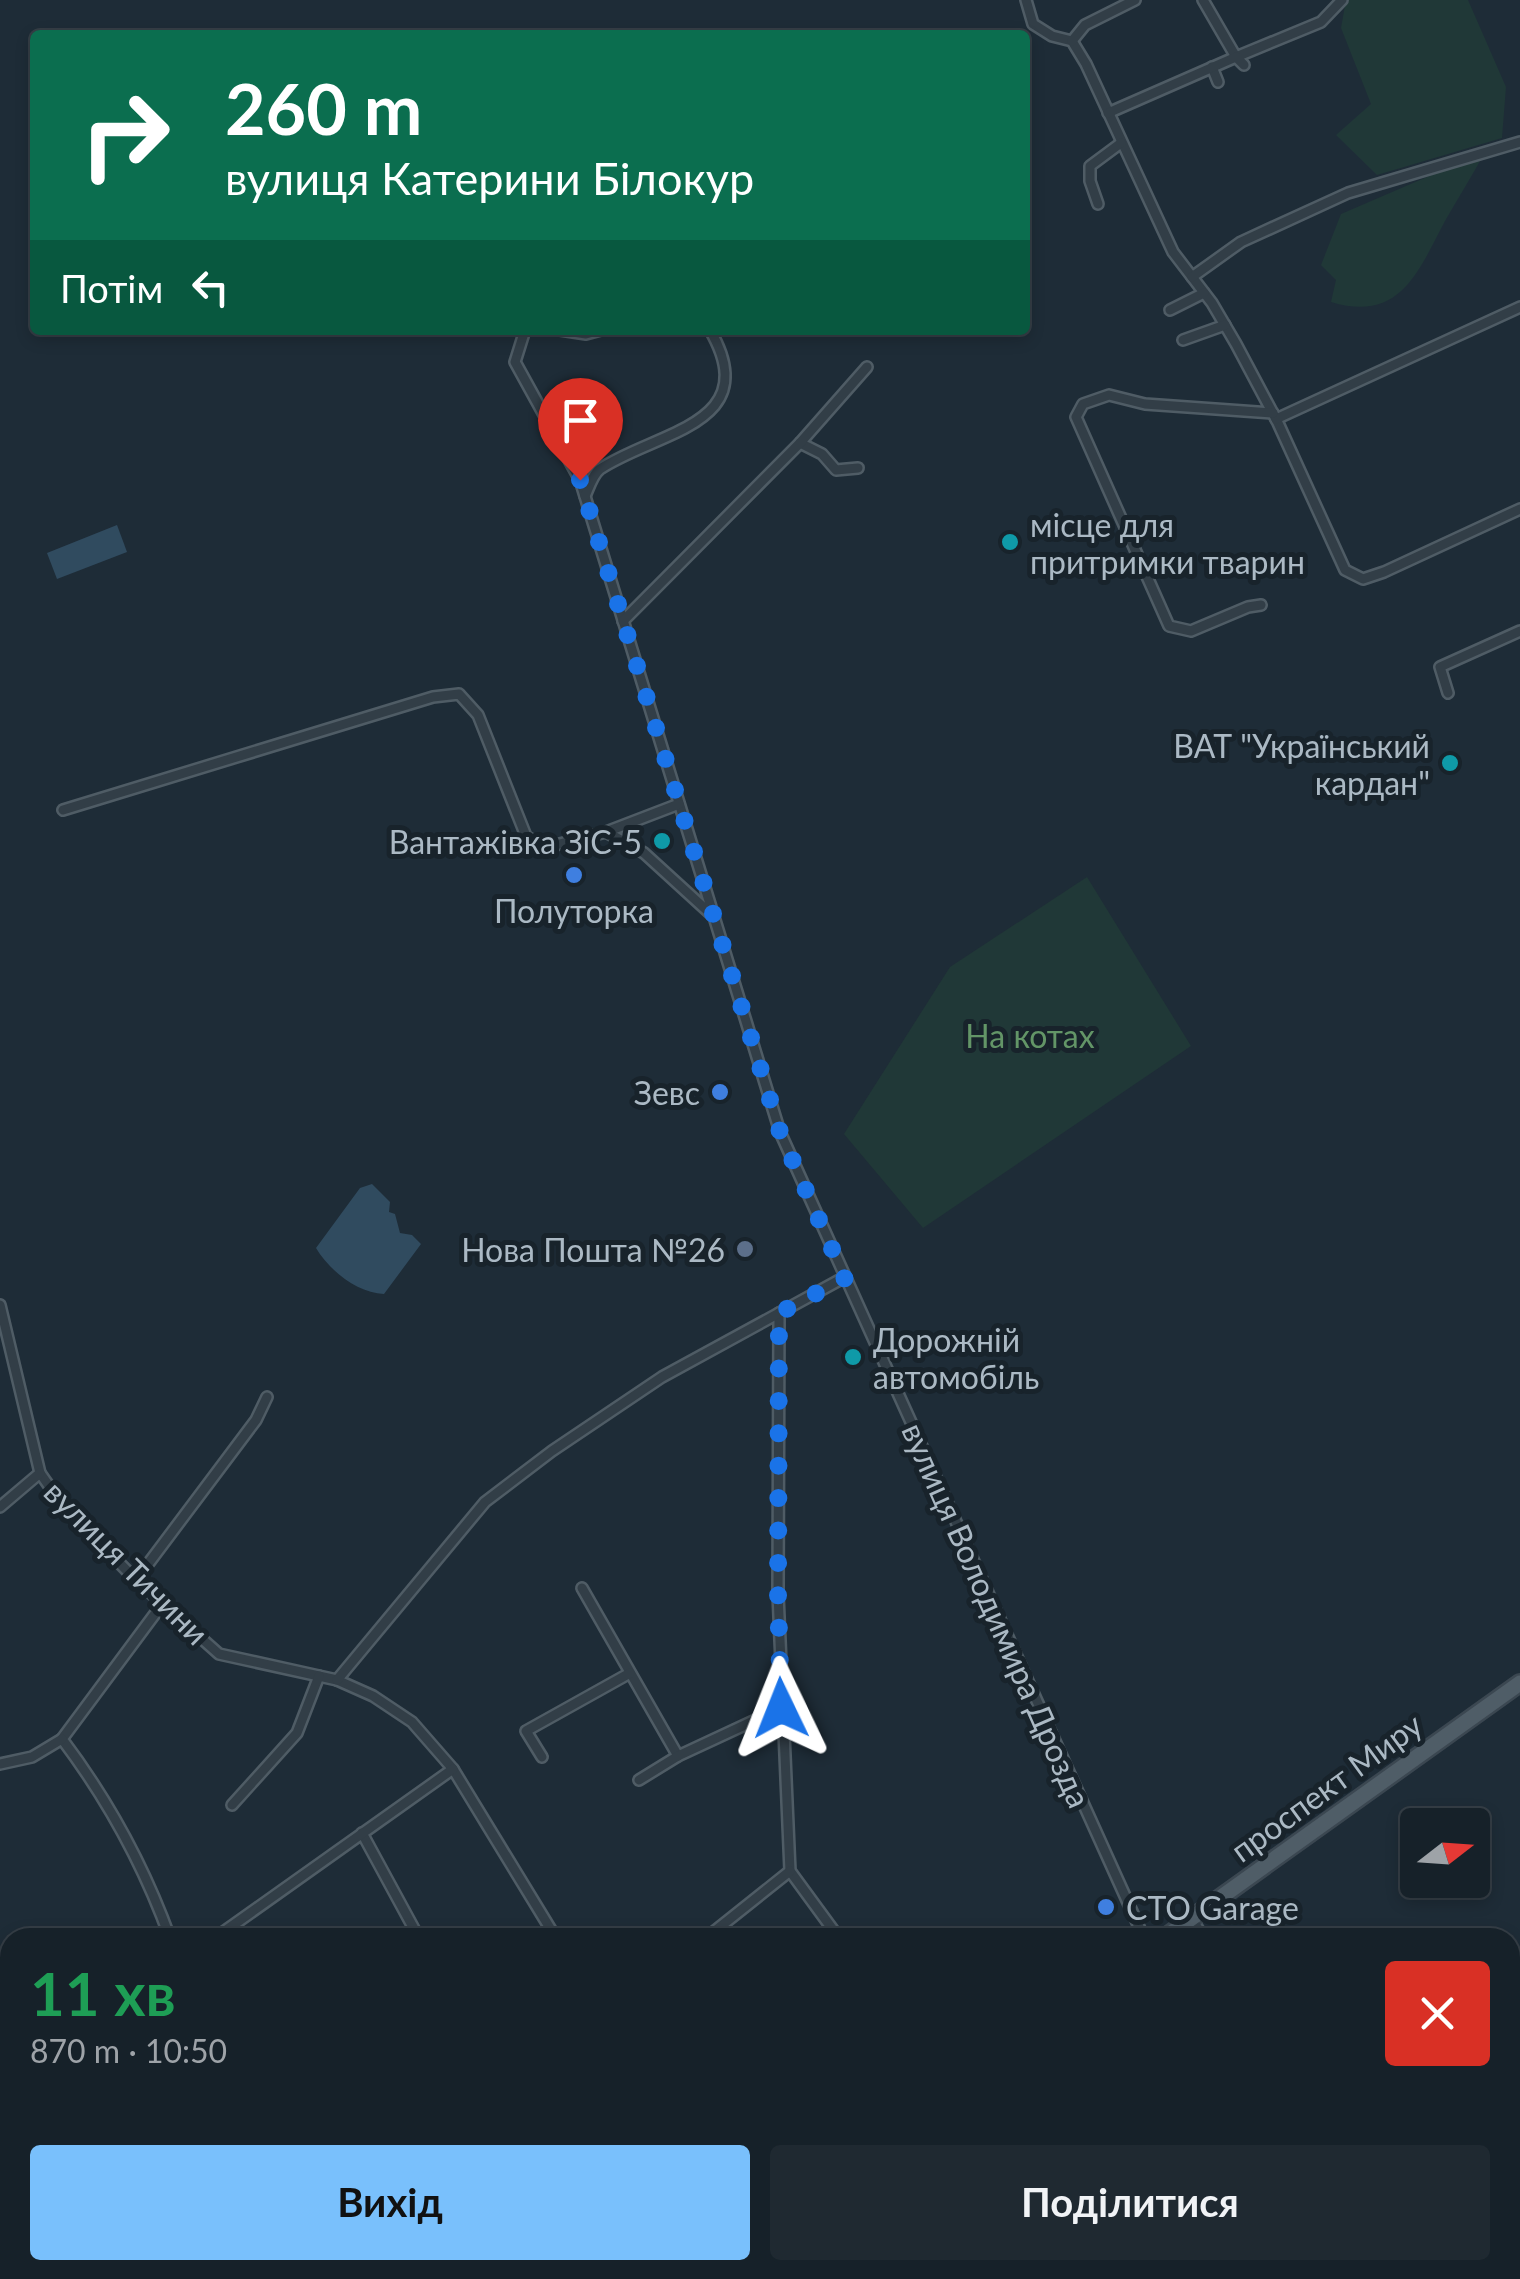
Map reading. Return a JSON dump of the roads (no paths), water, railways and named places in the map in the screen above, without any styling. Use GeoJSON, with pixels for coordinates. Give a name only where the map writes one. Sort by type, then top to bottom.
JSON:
{"type":"FeatureCollection","features":[{"type":"Feature","properties":{"kind":"main road","name":"проспект Миру"},"geometry":{"type":"LineString","coordinates":[[1178,1928],[1520,1683]]}},
{"type":"Feature","properties":{"kind":"street"},"geometry":{"type":"LineString","coordinates":[[1026,0],[1033,24],[1052,36],[1072,41],[1174,252],[1225,325],[1274,416],[1345,570],[1362,579],[1384,572],[1520,508]]}},
{"type":"Feature","properties":{"kind":"street"},"geometry":{"type":"LineString","coordinates":[[1072,41],[1085,25],[1135,0]]}},
{"type":"Feature","properties":{"kind":"street"},"geometry":{"type":"LineString","coordinates":[[1203,0],[1244,66]]}},
{"type":"Feature","properties":{"kind":"street"},"geometry":{"type":"LineString","coordinates":[[1108,114],[1172,92],[1212,67],[1322,22],[1342,0]]}},
{"type":"Feature","properties":{"kind":"street"},"geometry":{"type":"LineString","coordinates":[[1212,67],[1218,82]]}},
{"type":"Feature","properties":{"kind":"street"},"geometry":{"type":"LineString","coordinates":[[1192,277],[1241,242],[1348,193],[1520,142]]}},
{"type":"Feature","properties":{"kind":"street"},"geometry":{"type":"LineString","coordinates":[[1098,204],[1090,181],[1090,166],[1121,143]]}},
{"type":"Feature","properties":{"kind":"street"},"geometry":{"type":"LineString","coordinates":[[1170,310],[1204,293]]}},
{"type":"Feature","properties":{"kind":"street"},"geometry":{"type":"LineString","coordinates":[[1262,605],[1191,631],[1169,626],[1076,417],[1083,404],[1110,395],[1144,404],[1274,416],[1520,307]]}},
{"type":"Feature","properties":{"kind":"street"},"geometry":{"type":"LineString","coordinates":[[1183,340],[1225,325]]}},
{"type":"Feature","properties":{"kind":"street","name":"вулиця Володимира Дрозда"},"geometry":{"type":"LineString","coordinates":[[523,335],[515,362],[584,496],[780,1132],[1139,1928]]}},
{"type":"Feature","properties":{"kind":"street"},"geometry":{"type":"LineString","coordinates":[[572,467],[596,471],[680,430],[713,409],[727,384],[727,362],[713,335]]}},
{"type":"Feature","properties":{"kind":"street"},"geometry":{"type":"LineString","coordinates":[[623,621],[800,443],[867,367]]}},
{"type":"Feature","properties":{"kind":"street"},"geometry":{"type":"LineString","coordinates":[[800,443],[822,454],[836,470],[858,468]]}},
{"type":"Feature","properties":{"kind":"street"},"geometry":{"type":"LineString","coordinates":[[584,496],[596,471]]}},
{"type":"Feature","properties":{"kind":"street"},"geometry":{"type":"LineString","coordinates":[[1448,693],[1440,667],[1520,631]]}},
{"type":"Feature","properties":{"kind":"street"},"geometry":{"type":"LineString","coordinates":[[63,810],[433,697],[459,694],[478,715],[526,836],[544,848],[606,832],[679,804]]}},
{"type":"Feature","properties":{"kind":"street"},"geometry":{"type":"LineString","coordinates":[[606,832],[644,853],[714,917]]}},
{"type":"Feature","properties":{"kind":"street"},"geometry":{"type":"LineString","coordinates":[[337,1680],[485,1502],[552,1451],[662,1377],[845,1278]]}},
{"type":"Feature","properties":{"kind":"street","name":"вулиця Тичини"},"geometry":{"type":"LineString","coordinates":[[0,1305],[40,1473],[61,1502],[136,1580],[219,1654],[337,1680],[373,1696],[412,1722],[453,1768],[550,1928]]}},
{"type":"Feature","properties":{"kind":"street"},"geometry":{"type":"LineString","coordinates":[[779,1313],[778,1594],[790,1871],[832,1928]]}},
{"type":"Feature","properties":{"kind":"street"},"geometry":{"type":"LineString","coordinates":[[136,1580],[256,1420],[266,1397]]}},
{"type":"Feature","properties":{"kind":"street"},"geometry":{"type":"LineString","coordinates":[[0,1506],[40,1473]]}},
{"type":"Feature","properties":{"kind":"street"},"geometry":{"type":"LineString","coordinates":[[582,1588],[678,1756]]}},
{"type":"Feature","properties":{"kind":"street"},"geometry":{"type":"LineString","coordinates":[[0,1764],[32,1757],[62,1739],[163,1604]]}},
{"type":"Feature","properties":{"kind":"street"},"geometry":{"type":"LineString","coordinates":[[542,1757],[526,1731],[630,1673]]}},
{"type":"Feature","properties":{"kind":"street"},"geometry":{"type":"LineString","coordinates":[[232,1806],[297,1733],[319,1676]]}},
{"type":"Feature","properties":{"kind":"street"},"geometry":{"type":"LineString","coordinates":[[640,1780],[678,1756],[781,1708]]}},
{"type":"Feature","properties":{"kind":"street"},"geometry":{"type":"LineString","coordinates":[[62,1739],[148,1878],[166,1928]]}},
{"type":"Feature","properties":{"kind":"street"},"geometry":{"type":"LineString","coordinates":[[229,1928],[453,1768]]}},
{"type":"Feature","properties":{"kind":"street"},"geometry":{"type":"LineString","coordinates":[[362,1833],[414,1928]]}},
{"type":"Feature","properties":{"kind":"street"},"geometry":{"type":"LineString","coordinates":[[719,1928],[790,1871]]}},
{"type":"Feature","properties":{"kind":"street"},"geometry":{"type":"LineString","coordinates":[[1191,1918],[1198,1928]]}},
{"type":"Feature","properties":{"kind":"water"},"geometry":{"type":"Polygon","coordinates":[[[117,525],[127,552],[57,579],[47,553],[117,525]]]}},
{"type":"Feature","properties":{"kind":"water"},"geometry":{"type":"Polygon","coordinates":[[[372,1184],[390,1202],[389,1212],[395,1214],[400,1233],[412,1235],[421,1244],[384,1294],[345,1279],[316,1248],[360,1188],[372,1184]]]}},
{"type":"Feature","properties":{"kind":"place","name":"місце для притримки тварин"},"geometry":{"type":"Point","coordinates":[1010,542]}},
{"type":"Feature","properties":{"kind":"place","name":"ВАТ \"Український кардан\""},"geometry":{"type":"Point","coordinates":[1450,763]}},
{"type":"Feature","properties":{"kind":"place","name":"Вантажівка ЗіС-5"},"geometry":{"type":"Point","coordinates":[662,841]}},
{"type":"Feature","properties":{"kind":"place","name":"Полуторка"},"geometry":{"type":"Point","coordinates":[574,875]}},
{"type":"Feature","properties":{"kind":"place","name":"Зевс"},"geometry":{"type":"Point","coordinates":[720,1092]}},
{"type":"Feature","properties":{"kind":"place","name":"Нова Пошта №26"},"geometry":{"type":"Point","coordinates":[745,1249]}},
{"type":"Feature","properties":{"kind":"place","name":"Дорожній автомобіль"},"geometry":{"type":"Point","coordinates":[853,1357]}},
{"type":"Feature","properties":{"kind":"place","name":"СТО Garage"},"geometry":{"type":"Point","coordinates":[1106,1907]}},
{"type":"Feature","properties":{"kind":"park label","name":"На котах"},"geometry":{"type":"Point","coordinates":[1030,1035]}}]}
